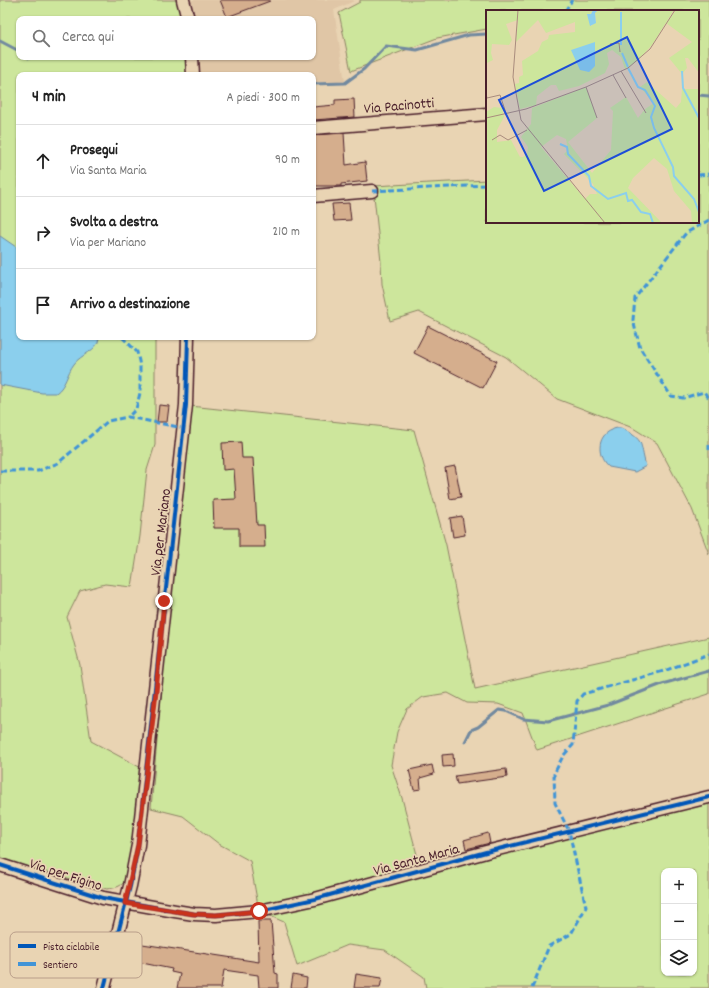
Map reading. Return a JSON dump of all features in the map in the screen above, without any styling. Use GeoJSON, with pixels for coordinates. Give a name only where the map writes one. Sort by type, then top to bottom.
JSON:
{"type":"FeatureCollection","features":[{"type":"Feature","properties":{"kind":"street"},"geometry":{"type":"LineString","coordinates":[[183,0],[187,16]]}},
{"type":"Feature","properties":{"kind":"street"},"geometry":{"type":"LineString","coordinates":[[192,60],[193,72]]}},
{"type":"Feature","properties":{"kind":"street","name":"Via Pacinotti"},"geometry":{"type":"LineString","coordinates":[[316,128],[486,114]]}},
{"type":"Feature","properties":{"kind":"street"},"geometry":{"type":"LineString","coordinates":[[316,196],[372,191]]}},
{"type":"Feature","properties":{"kind":"street","name":"Via per Mariano"},"geometry":{"type":"LineString","coordinates":[[118,932],[138,845],[156,692],[164,601],[186,405],[188,340]]}},
{"type":"Feature","properties":{"kind":"street","name":"Via Santa Maria"},"geometry":{"type":"LineString","coordinates":[[125,903],[194,914],[216,915],[259,911],[315,899],[501,848],[709,797]]}},
{"type":"Feature","properties":{"kind":"street","name":"Via per Figino"},"geometry":{"type":"LineString","coordinates":[[0,865],[103,898],[125,903]]}},
{"type":"Feature","properties":{"kind":"street","name":"Via per Mariano"},"geometry":{"type":"LineString","coordinates":[[104,988],[106,978]]}},
{"type":"Feature","properties":{"kind":"shaded area"},"geometry":{"type":"Polygon","coordinates":[[[188,0],[353,0],[354,1],[334,10],[345,82],[316,82],[316,72],[198,72],[197,60],[316,60],[316,16],[191,16],[188,0]]]}},
{"type":"Feature","properties":{"kind":"green space"},"geometry":{"type":"Polygon","coordinates":[[[0,0],[178,0],[183,16],[16,16],[16,60],[188,60],[189,72],[16,72],[16,340],[155,340],[155,445],[147,470],[140,536],[132,587],[105,584],[80,591],[67,617],[80,665],[91,741],[145,770],[128,878],[121,885],[107,889],[0,859],[0,0]]]}},
{"type":"Feature","properties":{"kind":"green space"},"geometry":{"type":"Polygon","coordinates":[[[360,0],[709,0],[709,554],[692,509],[657,443],[633,428],[557,399],[506,357],[419,312],[390,321],[382,284],[373,186],[486,180],[486,223],[699,223],[699,10],[486,10],[486,29],[437,38],[351,71],[339,13],[360,2],[360,0]]]}},
{"type":"Feature","properties":{"kind":"green space"},"geometry":{"type":"Polygon","coordinates":[[[190,406],[414,430],[446,545],[475,689],[709,637],[709,694],[537,750],[523,713],[498,704],[467,703],[448,693],[423,697],[407,709],[397,732],[391,765],[402,798],[421,870],[709,797],[709,988],[426,988],[424,977],[385,950],[348,945],[297,966],[284,922],[259,911],[250,861],[219,844],[183,816],[151,808],[169,606],[190,406]]]}},
{"type":"Feature","properties":{"kind":"water"},"geometry":{"type":"Polygon","coordinates":[[[0,236],[16,247],[16,340],[98,340],[96,346],[74,364],[62,387],[56,393],[42,393],[0,385],[0,236]]]}},
{"type":"Feature","properties":{"kind":"water"},"geometry":{"type":"Polygon","coordinates":[[[621,428],[638,439],[642,447],[646,466],[635,472],[609,467],[605,463],[600,453],[603,437],[613,429],[621,428]]]}},
{"type":"Feature","properties":{"kind":"building"},"geometry":{"type":"Polygon","coordinates":[[[220,0],[270,0],[230,16],[227,16],[220,0]]]}},
{"type":"Feature","properties":{"kind":"building"},"geometry":{"type":"Polygon","coordinates":[[[354,99],[355,117],[316,120],[316,107],[335,105],[335,100],[354,99]]]}},
{"type":"Feature","properties":{"kind":"building"},"geometry":{"type":"Polygon","coordinates":[[[344,133],[346,165],[365,162],[367,181],[341,184],[341,186],[316,186],[316,135],[344,133]]]}},
{"type":"Feature","properties":{"kind":"building"},"geometry":{"type":"Polygon","coordinates":[[[349,203],[351,220],[334,221],[332,204],[349,203]]]}},
{"type":"Feature","properties":{"kind":"building"},"geometry":{"type":"Polygon","coordinates":[[[428,326],[497,361],[483,388],[414,353],[428,326]]]}},
{"type":"Feature","properties":{"kind":"building"},"geometry":{"type":"Polygon","coordinates":[[[159,405],[169,406],[167,422],[157,422],[159,405]]]}},
{"type":"Feature","properties":{"kind":"building"},"geometry":{"type":"Polygon","coordinates":[[[241,442],[242,458],[253,458],[257,525],[264,525],[265,547],[239,547],[239,528],[214,528],[213,500],[236,499],[234,469],[223,470],[222,443],[241,442]]]}},
{"type":"Feature","properties":{"kind":"building"},"geometry":{"type":"Polygon","coordinates":[[[455,466],[461,497],[450,499],[445,468],[455,466]]]}},
{"type":"Feature","properties":{"kind":"building"},"geometry":{"type":"Polygon","coordinates":[[[462,516],[465,535],[453,537],[450,518],[462,516]]]}},
{"type":"Feature","properties":{"kind":"building"},"geometry":{"type":"Polygon","coordinates":[[[453,754],[454,766],[443,767],[442,755],[453,754]]]}},
{"type":"Feature","properties":{"kind":"building"},"geometry":{"type":"Polygon","coordinates":[[[432,765],[434,774],[420,778],[421,789],[414,790],[409,770],[432,765]]]}},
{"type":"Feature","properties":{"kind":"building"},"geometry":{"type":"Polygon","coordinates":[[[506,769],[507,777],[457,784],[455,776],[506,769]]]}},
{"type":"Feature","properties":{"kind":"building"},"geometry":{"type":"Polygon","coordinates":[[[488,833],[490,843],[466,849],[464,840],[488,833]]]}},
{"type":"Feature","properties":{"kind":"building"},"geometry":{"type":"Polygon","coordinates":[[[258,921],[271,921],[275,973],[278,974],[278,988],[259,988],[258,975],[224,970],[221,988],[177,988],[180,974],[171,972],[172,969],[142,963],[142,944],[259,962],[258,921]]]}},
{"type":"Feature","properties":{"kind":"building"},"geometry":{"type":"Polygon","coordinates":[[[356,974],[382,978],[380,988],[354,988],[356,974]]]}},
{"type":"Feature","properties":{"kind":"building"},"geometry":{"type":"Polygon","coordinates":[[[293,975],[307,978],[306,988],[291,988],[293,975]]]}},
{"type":"Feature","properties":{"kind":"waterway"},"geometry":{"type":"LineString","coordinates":[[316,84],[345,83],[364,69],[386,46],[417,50],[469,35],[486,34]]}},
{"type":"Feature","properties":{"kind":"waterway"},"geometry":{"type":"LineString","coordinates":[[0,41],[16,49]]}},
{"type":"Feature","properties":{"kind":"waterway"},"geometry":{"type":"LineString","coordinates":[[699,95],[709,96]]}},
{"type":"Feature","properties":{"kind":"waterway"},"geometry":{"type":"LineString","coordinates":[[465,742],[471,730],[478,727],[499,710],[506,711],[523,719],[548,721],[608,705],[662,684],[709,671]]}},
{"type":"Feature","properties":{"kind":"marked path"},"geometry":{"type":"LineString","coordinates":[[566,10],[572,0]]}},
{"type":"Feature","properties":{"kind":"marked path"},"geometry":{"type":"LineString","coordinates":[[699,175],[709,174]]}},
{"type":"Feature","properties":{"kind":"marked path"},"geometry":{"type":"LineString","coordinates":[[372,191],[486,185]]}},
{"type":"Feature","properties":{"kind":"marked path"},"geometry":{"type":"LineString","coordinates":[[709,220],[686,233],[635,298],[633,320],[640,348],[671,396],[683,398],[704,392],[709,398]]}},
{"type":"Feature","properties":{"kind":"marked path"},"geometry":{"type":"LineString","coordinates":[[125,340],[137,352],[140,366],[140,393],[136,409],[128,417]]}},
{"type":"Feature","properties":{"kind":"marked path"},"geometry":{"type":"LineString","coordinates":[[0,471],[38,471],[58,463],[108,421],[128,417],[183,428]]}},
{"type":"Feature","properties":{"kind":"marked path"},"geometry":{"type":"LineString","coordinates":[[709,445],[709,450]]}},
{"type":"Feature","properties":{"kind":"marked path"},"geometry":{"type":"LineString","coordinates":[[532,988],[549,946],[571,934],[586,907],[569,831],[555,803],[554,774],[563,756],[573,745],[577,701],[583,694],[664,671],[709,654]]}},
{"type":"Feature","properties":{"kind":"cycle path"},"geometry":{"type":"LineString","coordinates":[[118,932],[130,886],[138,845],[186,405],[188,340]]}},
{"type":"Feature","properties":{"kind":"cycle path"},"geometry":{"type":"LineString","coordinates":[[0,865],[103,898],[175,911],[216,915],[259,911],[315,899],[486,852],[709,797]]}},
{"type":"Feature","properties":{"kind":"cycle path"},"geometry":{"type":"LineString","coordinates":[[104,988],[107,978]]}},
{"type":"Feature","properties":{"kind":"route"},"geometry":{"type":"LineString","coordinates":[[164,601],[156,692],[138,845],[125,903],[194,914],[216,915],[259,911]]}}]}
